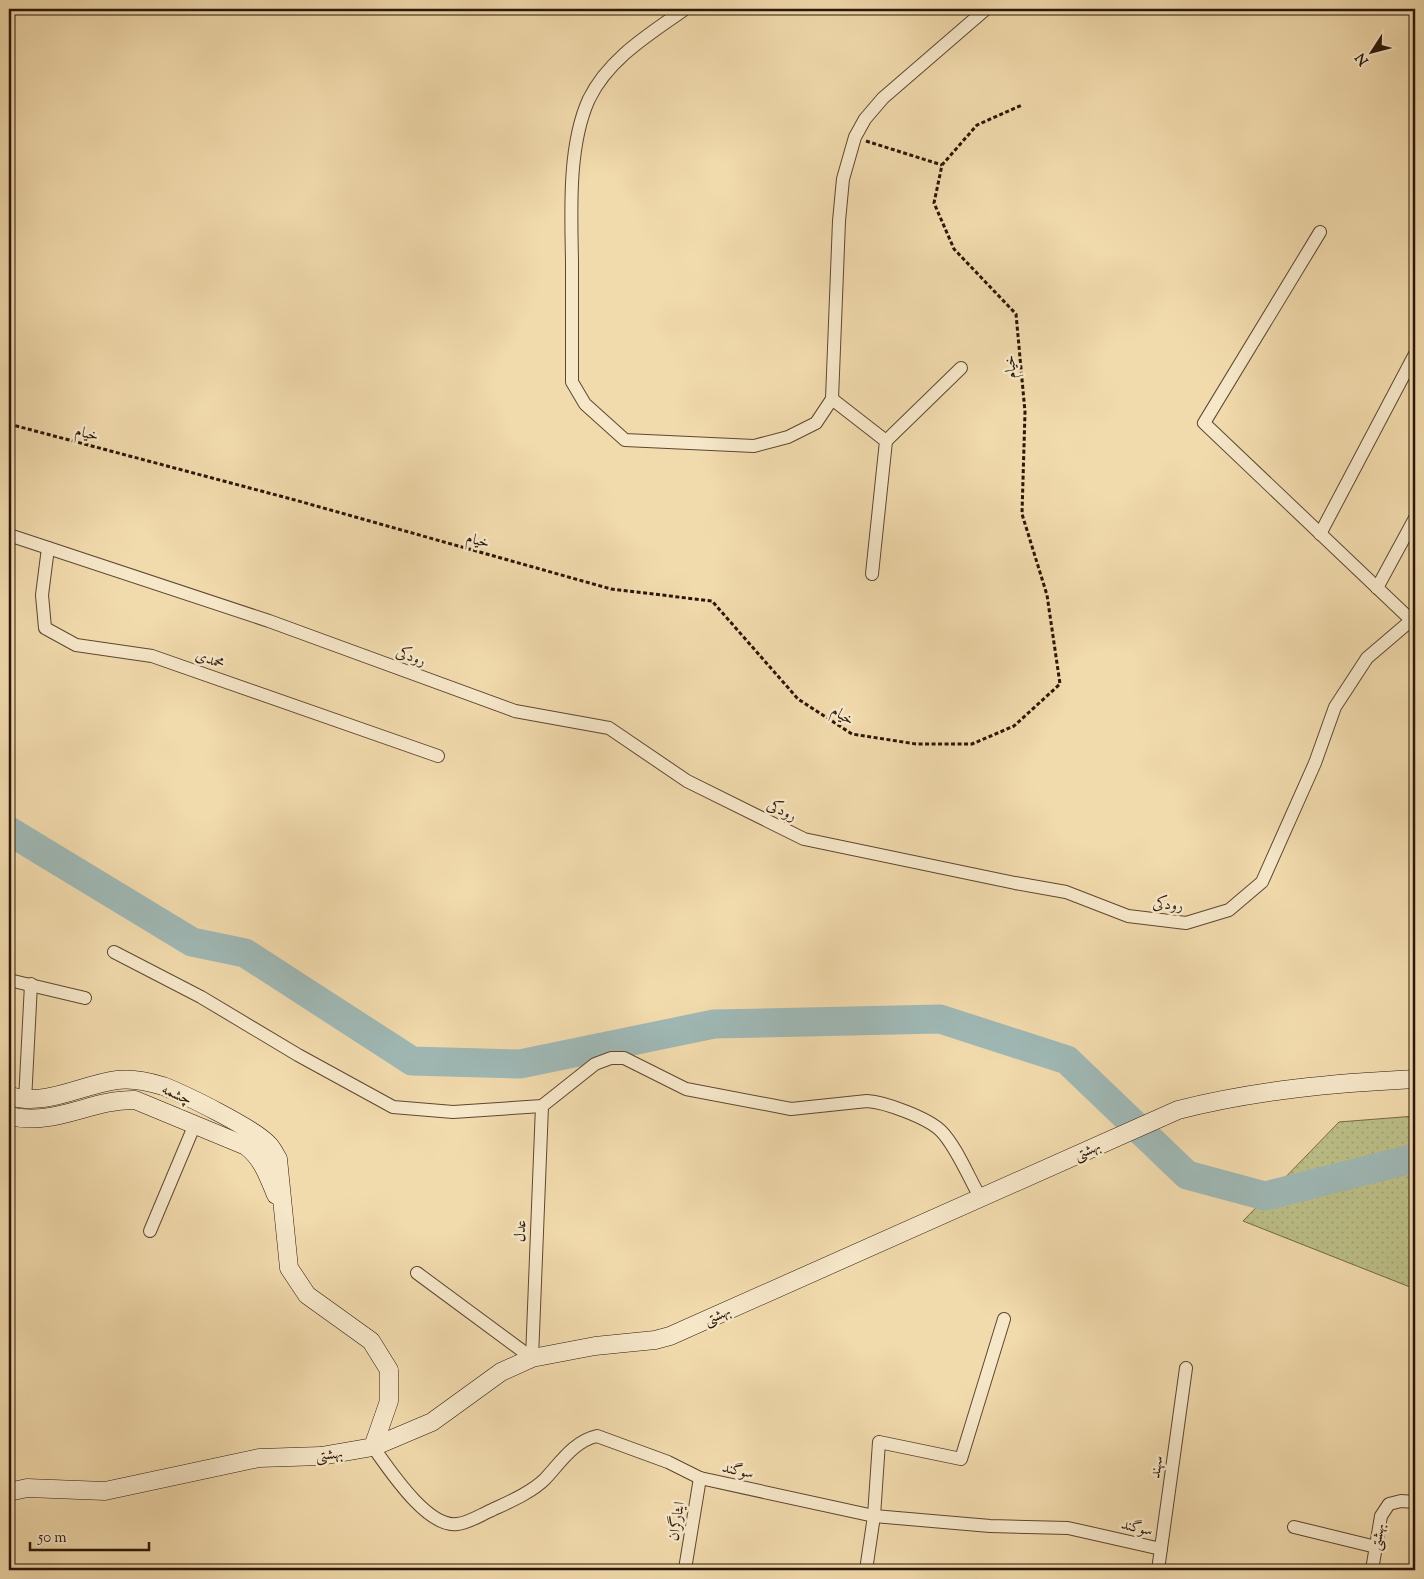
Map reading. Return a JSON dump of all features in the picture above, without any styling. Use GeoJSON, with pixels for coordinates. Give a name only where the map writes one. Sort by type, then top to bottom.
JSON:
{"type":"FeatureCollection","features":[{"type":"Feature","properties":{"kind":"street"},"geometry":{"type":"LineString","coordinates":[[685,9],[637,43],[613,65],[590,98],[577,136],[571,213],[572,382],[585,404],[625,440],[754,446],[788,437],[816,423],[832,399],[840,213],[843,180],[855,137],[865,119],[883,98],[986,9]]}},
{"type":"Feature","properties":{"kind":"street"},"geometry":{"type":"LineString","coordinates":[[1320,232],[1204,423],[1377,588],[1412,618]]}},
{"type":"Feature","properties":{"kind":"street"},"geometry":{"type":"LineString","coordinates":[[1320,534],[1415,354]]}},
{"type":"Feature","properties":{"kind":"street"},"geometry":{"type":"LineString","coordinates":[[872,574],[886,441],[961,368]]}},
{"type":"Feature","properties":{"kind":"street"},"geometry":{"type":"LineString","coordinates":[[832,399],[886,441]]}},
{"type":"Feature","properties":{"kind":"street"},"geometry":{"type":"LineString","coordinates":[[1377,588],[1415,518]]}},
{"type":"Feature","properties":{"kind":"street","name":"رودکی"},"geometry":{"type":"LineString","coordinates":[[9,534],[269,621],[515,712],[609,728],[687,781],[804,839],[1066,892],[1128,916],[1186,922],[1229,910],[1262,882],[1315,763],[1335,707],[1367,658],[1412,618]]}},
{"type":"Feature","properties":{"kind":"street","name":"محمدی"},"geometry":{"type":"LineString","coordinates":[[48,548],[42,595],[45,628],[76,645],[152,656],[438,756]]}},
{"type":"Feature","properties":{"kind":"street"},"geometry":{"type":"LineString","coordinates":[[114,952],[201,997],[386,1105],[453,1112],[542,1106],[595,1064],[611,1058],[624,1058],[686,1089],[791,1109],[867,1101],[878,1102],[904,1111],[940,1130],[980,1198]]}},
{"type":"Feature","properties":{"kind":"street"},"geometry":{"type":"LineString","coordinates":[[9,980],[85,998]]}},
{"type":"Feature","properties":{"kind":"street"},"geometry":{"type":"LineString","coordinates":[[17,1098],[31,984]]}},
{"type":"Feature","properties":{"kind":"street","name":"بهشتی"},"geometry":{"type":"LineString","coordinates":[[9,1492],[27,1488],[105,1490],[259,1458],[322,1456],[373,1447],[432,1422],[502,1372],[532,1358],[595,1346],[655,1340],[670,1336],[1178,1110],[1218,1100],[1278,1090],[1415,1079]]}},
{"type":"Feature","properties":{"kind":"street","name":"چشمه"},"geometry":{"type":"LineString","coordinates":[[17,1098],[64,1096],[118,1080],[137,1081],[162,1086],[254,1133],[268,1144],[278,1159],[289,1268],[307,1295],[371,1341],[389,1370],[389,1401],[373,1447]]}},
{"type":"Feature","properties":{"kind":"street","name":"چشمه"},"geometry":{"type":"LineString","coordinates":[[9,1116],[26,1120],[56,1117],[119,1100],[135,1100],[246,1146],[257,1154],[264,1164],[282,1210]]}},
{"type":"Feature","properties":{"kind":"street","name":"عدل"},"geometry":{"type":"LineString","coordinates":[[532,1358],[542,1106]]}},
{"type":"Feature","properties":{"kind":"street"},"geometry":{"type":"LineString","coordinates":[[150,1231],[195,1124]]}},
{"type":"Feature","properties":{"kind":"street"},"geometry":{"type":"LineString","coordinates":[[417,1273],[532,1358]]}},
{"type":"Feature","properties":{"kind":"street"},"geometry":{"type":"LineString","coordinates":[[866,1570],[874,1516],[879,1442],[961,1459],[1004,1319]]}},
{"type":"Feature","properties":{"kind":"street","name":"سهند"},"geometry":{"type":"LineString","coordinates":[[1158,1570],[1186,1368]]}},
{"type":"Feature","properties":{"kind":"street","name":"سوگند"},"geometry":{"type":"LineString","coordinates":[[373,1447],[400,1485],[439,1522],[450,1524],[459,1524],[506,1504],[543,1481],[584,1439],[596,1436],[668,1462],[700,1478],[874,1516],[990,1526],[1068,1528],[1161,1549]]}},
{"type":"Feature","properties":{"kind":"street","name":"ایثارگران"},"geometry":{"type":"LineString","coordinates":[[685,1569],[700,1478]]}},
{"type":"Feature","properties":{"kind":"street","name":"بهشتی"},"geometry":{"type":"LineString","coordinates":[[1372,1570],[1380,1516],[1389,1504],[1401,1501],[1415,1502]]}},
{"type":"Feature","properties":{"kind":"street"},"geometry":{"type":"LineString","coordinates":[[1294,1527],[1376,1547]]}},
{"type":"Feature","properties":{"kind":"path","name":"خیام"},"geometry":{"type":"LineString","coordinates":[[9,424],[295,500],[611,589],[712,601],[798,699],[852,734],[916,744],[972,744],[1014,726],[1060,684],[1047,595],[1022,514],[1025,412],[1016,314],[954,249],[934,203],[942,165],[977,125],[1022,105]]}},
{"type":"Feature","properties":{"kind":"path"},"geometry":{"type":"LineString","coordinates":[[855,137],[942,165]]}},
{"type":"Feature","properties":{"kind":"green space"},"geometry":{"type":"Polygon","coordinates":[[[1415,1116],[1415,1289],[1243,1221],[1339,1122],[1415,1116]]]}},
{"type":"Feature","properties":{"kind":"waterway"},"geometry":{"type":"LineString","coordinates":[[9,831],[192,942],[245,953],[412,1061],[520,1064],[714,1024],[940,1019],[1067,1060],[1187,1175],[1265,1196],[1415,1158]]}}]}
